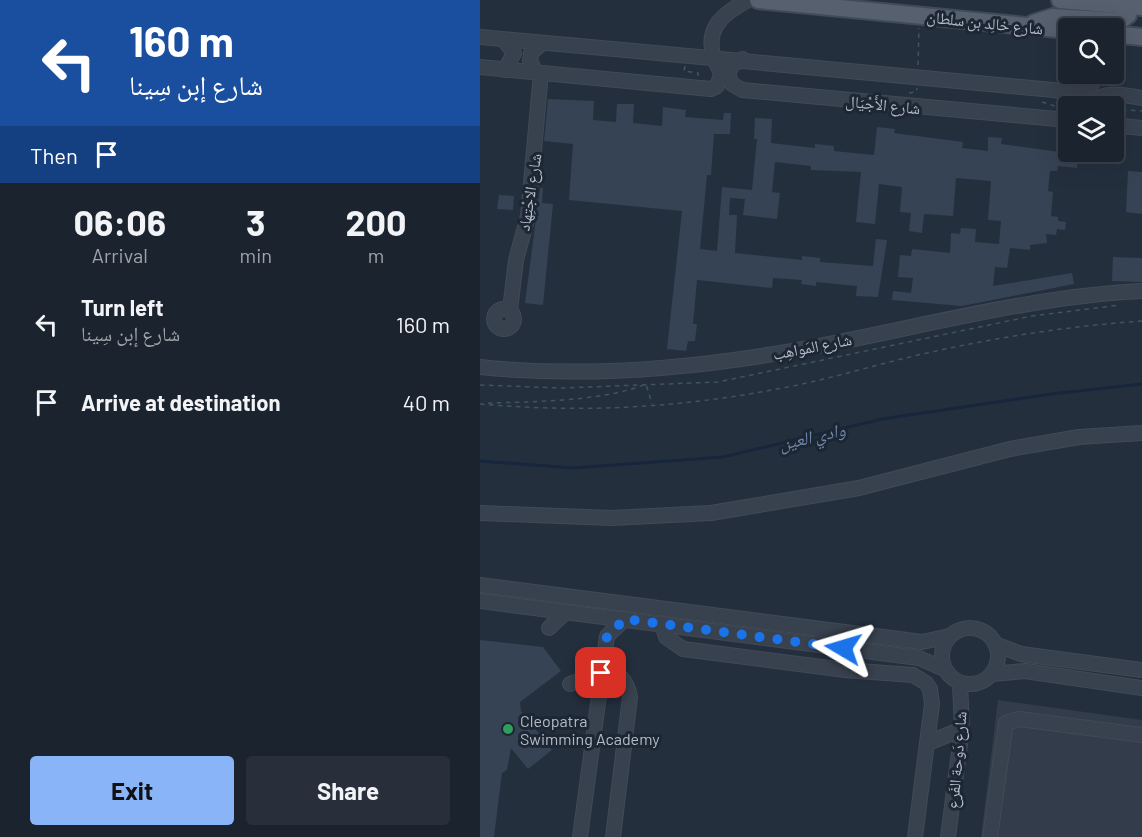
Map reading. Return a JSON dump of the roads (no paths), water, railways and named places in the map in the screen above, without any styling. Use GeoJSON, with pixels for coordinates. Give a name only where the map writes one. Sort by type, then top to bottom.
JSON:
{"type":"FeatureCollection","features":[{"type":"Feature","properties":{"kind":"main road","name":"شارع خالِد بن سلطان"},"geometry":{"type":"LineString","coordinates":[[758,0],[1058,30]]}},
{"type":"Feature","properties":{"kind":"main road","name":"شارع خالِد بن سلطان"},"geometry":{"type":"LineString","coordinates":[[1060,0],[1135,7]]}},
{"type":"Feature","properties":{"kind":"main road"},"geometry":{"type":"LineString","coordinates":[[1028,26],[1053,17],[1120,21],[1135,7]]}},
{"type":"Feature","properties":{"kind":"main road"},"geometry":{"type":"LineString","coordinates":[[1124,35],[1142,37]]}},
{"type":"Feature","properties":{"kind":"street"},"geometry":{"type":"LineString","coordinates":[[480,67],[711,89],[720,80],[721,70],[714,59],[712,39],[715,24],[724,13],[748,0]]}},
{"type":"Feature","properties":{"kind":"street","name":"شارع الأَجْيَال"},"geometry":{"type":"LineString","coordinates":[[480,37],[685,57],[742,59],[1074,92]]}},
{"type":"Feature","properties":{"kind":"street"},"geometry":{"type":"LineString","coordinates":[[504,40],[514,53],[505,70]]}},
{"type":"Feature","properties":{"kind":"street","name":"شارع الاجْتِهاد"},"geometry":{"type":"LineString","coordinates":[[510,310],[516,260],[528,216],[538,73],[530,60],[531,53],[542,43]]}},
{"type":"Feature","properties":{"kind":"street","name":"شارع الأَجْيَال"},"geometry":{"type":"LineString","coordinates":[[742,59],[733,64],[728,74],[732,84],[742,90],[1058,119]]}},
{"type":"Feature","properties":{"kind":"street"},"geometry":{"type":"LineString","coordinates":[[1078,96],[1074,92],[1090,87],[1092,84]]}},
{"type":"Feature","properties":{"kind":"street"},"geometry":{"type":"LineString","coordinates":[[1124,97],[1142,98]]}},
{"type":"Feature","properties":{"kind":"street"},"geometry":{"type":"LineString","coordinates":[[1124,126],[1142,128]]}},
{"type":"Feature","properties":{"kind":"street","name":"شارع المَواهِب"},"geometry":{"type":"LineString","coordinates":[[480,367],[563,372],[662,368],[773,354],[950,319],[1095,295],[1142,291]]}},
{"type":"Feature","properties":{"kind":"street"},"geometry":{"type":"LineString","coordinates":[[480,513],[612,518],[711,513],[859,488],[1010,449],[1079,437],[1142,433]]}},
{"type":"Feature","properties":{"kind":"street"},"geometry":{"type":"LineString","coordinates":[[480,585],[922,642],[950,636],[961,630],[974,629],[986,634],[995,644],[1021,654],[1142,670]]}},
{"type":"Feature","properties":{"kind":"street"},"geometry":{"type":"LineString","coordinates":[[480,601],[919,658],[944,669],[960,683],[981,682],[992,674],[997,663],[995,644]]}},
{"type":"Feature","properties":{"kind":"street"},"geometry":{"type":"LineString","coordinates":[[549,628],[566,612]]}},
{"type":"Feature","properties":{"kind":"street"},"geometry":{"type":"LineString","coordinates":[[592,615],[607,636]]}},
{"type":"Feature","properties":{"kind":"street"},"geometry":{"type":"LineString","coordinates":[[580,837],[607,636],[625,619]]}},
{"type":"Feature","properties":{"kind":"street"},"geometry":{"type":"LineString","coordinates":[[662,624],[666,637],[683,649],[845,670],[913,675],[926,682],[932,696],[915,837]]}},
{"type":"Feature","properties":{"kind":"street"},"geometry":{"type":"LineString","coordinates":[[944,669],[942,648],[950,636]]}},
{"type":"Feature","properties":{"kind":"street"},"geometry":{"type":"LineString","coordinates":[[845,670],[862,650]]}},
{"type":"Feature","properties":{"kind":"street"},"geometry":{"type":"LineString","coordinates":[[570,684],[601,670],[618,674],[625,680],[630,697],[613,837]]}},
{"type":"Feature","properties":{"kind":"street"},"geometry":{"type":"LineString","coordinates":[[992,674],[1025,671],[1142,687]]}},
{"type":"Feature","properties":{"kind":"street","name":"شارع دَوحة الفَرع"},"geometry":{"type":"LineString","coordinates":[[948,837],[962,729],[960,683]]}},
{"type":"Feature","properties":{"kind":"street"},"geometry":{"type":"LineString","coordinates":[[990,837],[1006,723],[1019,719],[1142,735]]}},
{"type":"Feature","properties":{"kind":"street"},"geometry":{"type":"LineString","coordinates":[[928,743],[962,729]]}},
{"type":"Feature","properties":{"kind":"waterway","name":"وادي العين"},"geometry":{"type":"LineString","coordinates":[[480,461],[573,468],[723,457],[882,419],[1051,394],[1142,384]]}},
{"type":"Feature","properties":{"kind":"place","name":"Cleopatra Swimming Academy"},"geometry":{"type":"Point","coordinates":[508,729]}}]}
